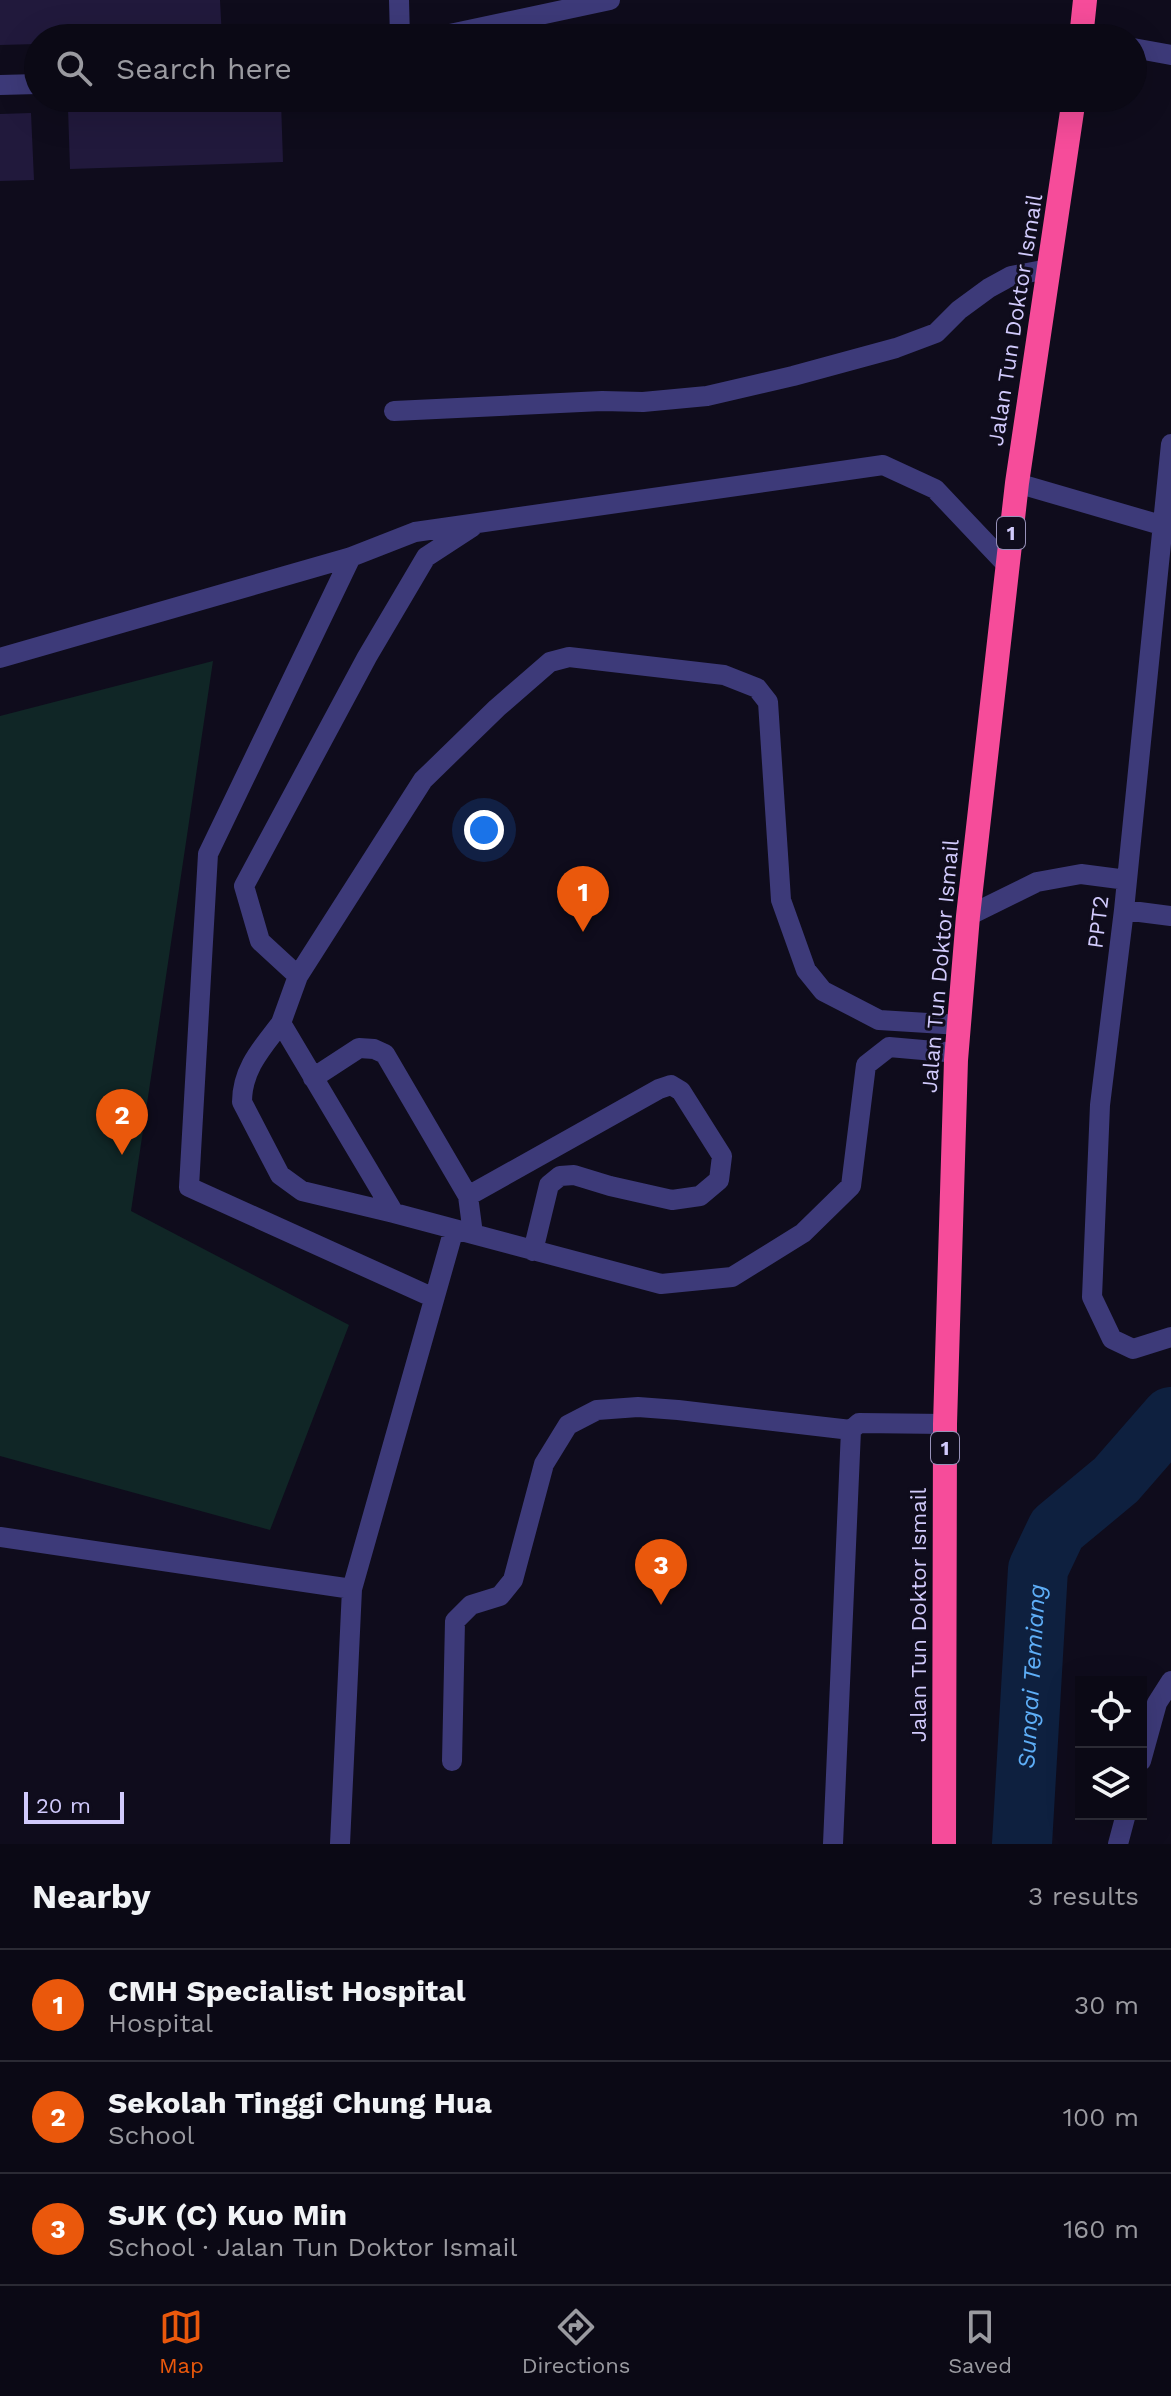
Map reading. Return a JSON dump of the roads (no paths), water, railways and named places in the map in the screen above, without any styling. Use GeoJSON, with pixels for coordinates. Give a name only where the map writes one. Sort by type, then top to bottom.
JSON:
{"type":"FeatureCollection","features":[{"type":"Feature","properties":{"kind":"highway"},"geometry":{"type":"LineString","coordinates":[[1084,24],[1085,0]]}},
{"type":"Feature","properties":{"kind":"highway","name":"Jalan Tun Doktor Ismail"},"geometry":{"type":"LineString","coordinates":[[944,1844],[945,1424],[957,1053],[968,916],[1017,483],[1072,112]]}},
{"type":"Feature","properties":{"kind":"street"},"geometry":{"type":"LineString","coordinates":[[399,0],[400,24]]}},
{"type":"Feature","properties":{"kind":"street"},"geometry":{"type":"LineString","coordinates":[[497,24],[610,0]]}},
{"type":"Feature","properties":{"kind":"street"},"geometry":{"type":"LineString","coordinates":[[1147,51],[1171,55]]}},
{"type":"Feature","properties":{"kind":"street"},"geometry":{"type":"LineString","coordinates":[[0,85],[24,84]]}},
{"type":"Feature","properties":{"kind":"street"},"geometry":{"type":"LineString","coordinates":[[394,411],[602,401],[643,402],[707,396],[793,376],[936,333],[959,310],[1000,282],[1011,276],[1048,269]]}},
{"type":"Feature","properties":{"kind":"street","name":"PPT2"},"geometry":{"type":"LineString","coordinates":[[1171,444],[1166,527],[1100,1105],[1092,1297],[1112,1339],[1133,1349],[1171,1337]]}},
{"type":"Feature","properties":{"kind":"street"},"geometry":{"type":"LineString","coordinates":[[0,658],[351,557],[415,532],[883,465],[935,489],[1007,565]]}},
{"type":"Feature","properties":{"kind":"street"},"geometry":{"type":"LineString","coordinates":[[1017,483],[1166,527]]}},
{"type":"Feature","properties":{"kind":"street"},"geometry":{"type":"LineString","coordinates":[[298,976],[260,941],[244,886],[367,657],[426,557],[477,523]]}},
{"type":"Feature","properties":{"kind":"street"},"geometry":{"type":"LineString","coordinates":[[351,557],[208,854],[189,1187],[434,1298]]}},
{"type":"Feature","properties":{"kind":"street"},"geometry":{"type":"LineString","coordinates":[[957,1053],[889,1047],[866,1065],[851,1186],[803,1233],[732,1277],[661,1284],[302,1191],[280,1175],[242,1102],[242,1088],[250,1062],[281,1023],[298,976],[423,780],[550,662],[569,657],[724,675],[757,688],[768,702],[781,900],[806,970],[823,991],[879,1020],[960,1025]]}},
{"type":"Feature","properties":{"kind":"street"},"geometry":{"type":"LineString","coordinates":[[968,916],[1037,882],[1081,874],[1127,880]]}},
{"type":"Feature","properties":{"kind":"street"},"geometry":{"type":"LineString","coordinates":[[1124,910],[1171,916]]}},
{"type":"Feature","properties":{"kind":"street"},"geometry":{"type":"LineString","coordinates":[[281,1023],[394,1213]]}},
{"type":"Feature","properties":{"kind":"street"},"geometry":{"type":"LineString","coordinates":[[313,1078],[359,1048],[385,1054],[468,1196],[463,1232],[434,1298],[352,1589],[340,1844]]}},
{"type":"Feature","properties":{"kind":"street"},"geometry":{"type":"LineString","coordinates":[[468,1196],[659,1089],[671,1085],[681,1091],[722,1156],[719,1180],[700,1196],[672,1200],[574,1175],[560,1176],[549,1185],[533,1251]]}},
{"type":"Feature","properties":{"kind":"street"},"geometry":{"type":"LineString","coordinates":[[452,1761],[455,1621],[471,1605],[500,1596],[513,1580],[544,1464],[568,1425],[597,1410],[638,1407],[851,1430]]}},
{"type":"Feature","properties":{"kind":"street"},"geometry":{"type":"LineString","coordinates":[[833,1844],[851,1430],[859,1423],[945,1424]]}},
{"type":"Feature","properties":{"kind":"street"},"geometry":{"type":"LineString","coordinates":[[0,1537],[352,1589]]}},
{"type":"Feature","properties":{"kind":"street"},"geometry":{"type":"LineString","coordinates":[[1146,1748],[1171,1681]]}},
{"type":"Feature","properties":{"kind":"street"},"geometry":{"type":"LineString","coordinates":[[1118,1844],[1124,1820]]}},
{"type":"Feature","properties":{"kind":"waterway","name":"Sungai Temiang"},"geometry":{"type":"LineString","coordinates":[[1022,1844],[1038,1569],[1057,1529],[1116,1480],[1171,1417]]}},
{"type":"Feature","properties":{"kind":"place","name":"CMH Specialist Hospital"},"geometry":{"type":"Point","coordinates":[583,932]}},
{"type":"Feature","properties":{"kind":"place","name":"Sekolah Tinggi Chung Hua"},"geometry":{"type":"Point","coordinates":[122,1155]}},
{"type":"Feature","properties":{"kind":"place","name":"SJK (C) Kuo Min"},"geometry":{"type":"Point","coordinates":[661,1605]}}]}
